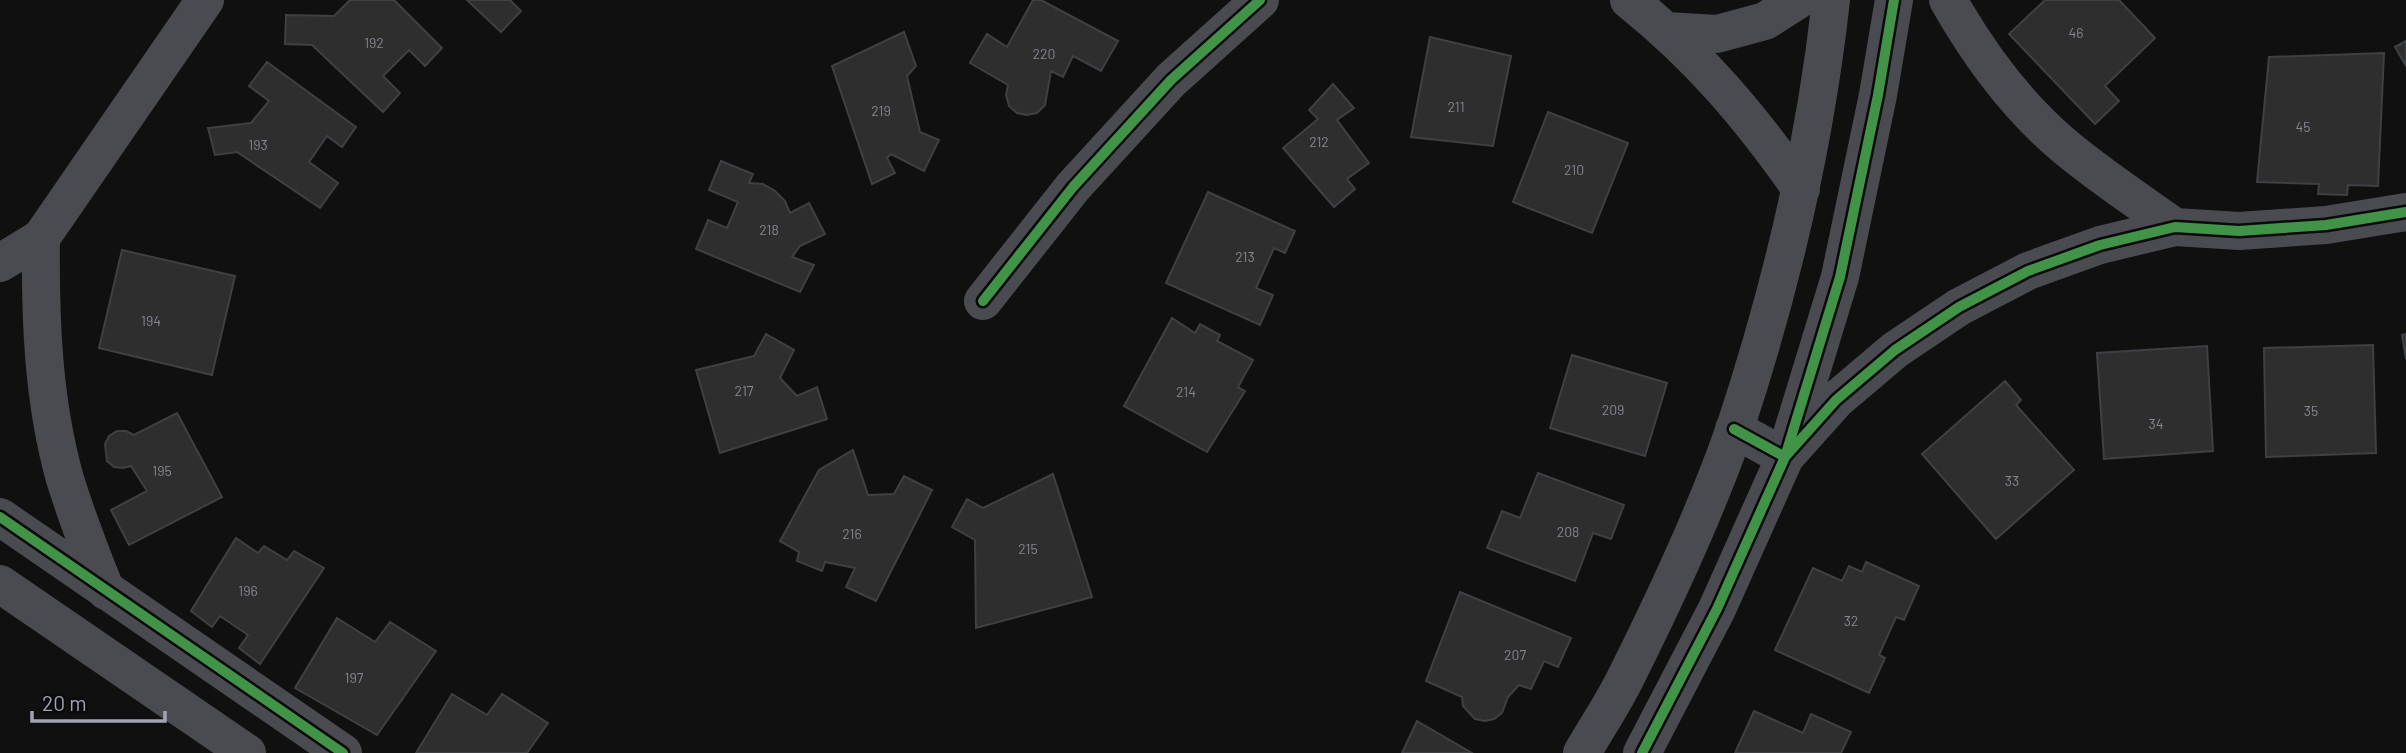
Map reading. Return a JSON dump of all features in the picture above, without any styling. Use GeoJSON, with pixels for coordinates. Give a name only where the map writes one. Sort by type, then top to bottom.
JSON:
{"type":"FeatureCollection","features":[{"type":"Feature","properties":{"kind":"street"},"geometry":{"type":"LineString","coordinates":[[0,263],[41,238],[205,0]]}},
{"type":"Feature","properties":{"kind":"street"},"geometry":{"type":"LineString","coordinates":[[983,301],[1073,187],[1144,109],[1171,80],[1260,0]]}},
{"type":"Feature","properties":{"kind":"street"},"geometry":{"type":"LineString","coordinates":[[1629,0],[1667,30],[1716,80],[1762,133],[1801,189]]}},
{"type":"Feature","properties":{"kind":"street"},"geometry":{"type":"LineString","coordinates":[[1667,30],[1717,33],[1765,21],[1798,0]]}},
{"type":"Feature","properties":{"kind":"street"},"geometry":{"type":"LineString","coordinates":[[1583,753],[1626,677],[1685,554],[1734,429],[1770,309],[1801,189],[1823,73],[1831,0]]}},
{"type":"Feature","properties":{"kind":"street"},"geometry":{"type":"LineString","coordinates":[[1642,753],[1717,609],[1785,457],[1840,277],[1878,95],[1894,0]]}},
{"type":"Feature","properties":{"kind":"street"},"geometry":{"type":"LineString","coordinates":[[1948,0],[1969,37],[2011,93],[2060,142],[2175,227]]}},
{"type":"Feature","properties":{"kind":"street"},"geometry":{"type":"LineString","coordinates":[[1785,457],[1846,392],[1895,350],[1959,307],[2028,271],[2100,245],[2175,227],[2239,231],[2314,226],[2406,212]]}},
{"type":"Feature","properties":{"kind":"street"},"geometry":{"type":"LineString","coordinates":[[41,238],[41,311],[52,419],[65,477],[83,535],[106,591]]}},
{"type":"Feature","properties":{"kind":"street"},"geometry":{"type":"LineString","coordinates":[[1734,429],[1785,457]]}},
{"type":"Feature","properties":{"kind":"street"},"geometry":{"type":"LineString","coordinates":[[0,517],[343,753]]}},
{"type":"Feature","properties":{"kind":"street"},"geometry":{"type":"LineString","coordinates":[[10,597],[247,753]]}},
{"type":"Feature","properties":{"kind":"building"},"geometry":{"type":"Polygon","coordinates":[[[350,0],[394,0],[442,48],[425,66],[409,50],[383,76],[400,93],[383,112],[312,45],[285,44],[286,15],[334,16],[350,0]]]}},
{"type":"Feature","properties":{"kind":"building"},"geometry":{"type":"Polygon","coordinates":[[[467,0],[510,0],[521,11],[501,32],[467,0]]]}},
{"type":"Feature","properties":{"kind":"building"},"geometry":{"type":"Polygon","coordinates":[[[1033,0],[1041,0],[1118,41],[1101,71],[1073,56],[1063,77],[1051,71],[1045,105],[1037,113],[1027,115],[1017,113],[1009,106],[1006,95],[1008,85],[970,63],[987,34],[1007,47],[1033,0]]]}},
{"type":"Feature","properties":{"kind":"building"},"geometry":{"type":"Polygon","coordinates":[[[2045,0],[2119,0],[2155,38],[2105,86],[2119,101],[2095,124],[2009,34],[2045,0]]]}},
{"type":"Feature","properties":{"kind":"building"},"geometry":{"type":"Polygon","coordinates":[[[904,32],[916,66],[907,76],[920,132],[939,140],[924,171],[891,154],[887,158],[895,173],[872,184],[832,66],[904,32]]]}},
{"type":"Feature","properties":{"kind":"building"},"geometry":{"type":"Polygon","coordinates":[[[1430,37],[1511,56],[1493,146],[1411,137],[1430,37]]]}},
{"type":"Feature","properties":{"kind":"building"},"geometry":{"type":"Polygon","coordinates":[[[2406,41],[2406,66],[2395,47],[2406,41]]]}},
{"type":"Feature","properties":{"kind":"building"},"geometry":{"type":"Polygon","coordinates":[[[2384,53],[2378,186],[2348,185],[2347,195],[2318,194],[2319,184],[2257,182],[2269,57],[2384,53]]]}},
{"type":"Feature","properties":{"kind":"building"},"geometry":{"type":"Polygon","coordinates":[[[267,62],[356,127],[342,147],[327,136],[309,162],[338,183],[320,208],[237,152],[215,155],[208,128],[251,123],[269,101],[249,86],[267,62]]]}},
{"type":"Feature","properties":{"kind":"building"},"geometry":{"type":"Polygon","coordinates":[[[1333,84],[1354,108],[1337,120],[1369,163],[1347,179],[1355,189],[1334,207],[1283,148],[1318,119],[1309,110],[1333,84]]]}},
{"type":"Feature","properties":{"kind":"building"},"geometry":{"type":"Polygon","coordinates":[[[1548,112],[1628,143],[1592,233],[1513,202],[1548,112]]]}},
{"type":"Feature","properties":{"kind":"building"},"geometry":{"type":"Polygon","coordinates":[[[721,161],[753,174],[749,183],[763,184],[775,191],[785,201],[790,213],[809,203],[825,234],[800,246],[792,257],[814,265],[800,292],[696,249],[708,220],[727,228],[738,202],[709,190],[721,161]]]}},
{"type":"Feature","properties":{"kind":"building"},"geometry":{"type":"Polygon","coordinates":[[[1208,192],[1295,231],[1285,253],[1274,248],[1256,288],[1273,295],[1260,325],[1166,283],[1208,192]]]}},
{"type":"Feature","properties":{"kind":"building"},"geometry":{"type":"Polygon","coordinates":[[[122,250],[235,276],[212,375],[99,348],[122,250]]]}},
{"type":"Feature","properties":{"kind":"building"},"geometry":{"type":"Polygon","coordinates":[[[1172,318],[1195,333],[1200,324],[1220,335],[1217,341],[1253,360],[1238,387],[1245,391],[1207,452],[1124,406],[1172,318]]]}},
{"type":"Feature","properties":{"kind":"building"},"geometry":{"type":"Polygon","coordinates":[[[766,334],[794,350],[780,378],[797,396],[817,387],[827,419],[720,453],[696,370],[754,356],[766,334]]]}},
{"type":"Feature","properties":{"kind":"building"},"geometry":{"type":"Polygon","coordinates":[[[2406,334],[2406,359],[2402,335],[2406,334]]]}},
{"type":"Feature","properties":{"kind":"building"},"geometry":{"type":"Polygon","coordinates":[[[2373,345],[2376,453],[2266,457],[2264,348],[2373,345]]]}},
{"type":"Feature","properties":{"kind":"building"},"geometry":{"type":"Polygon","coordinates":[[[2207,346],[2213,451],[2104,459],[2097,353],[2207,346]]]}},
{"type":"Feature","properties":{"kind":"building"},"geometry":{"type":"Polygon","coordinates":[[[1572,355],[1667,383],[1645,456],[1550,428],[1572,355]]]}},
{"type":"Feature","properties":{"kind":"building"},"geometry":{"type":"Polygon","coordinates":[[[2005,381],[2021,400],[2016,405],[2074,470],[1996,539],[1922,454],[2005,381]]]}},
{"type":"Feature","properties":{"kind":"building"},"geometry":{"type":"Polygon","coordinates":[[[177,413],[222,497],[129,545],[111,510],[147,491],[131,466],[114,467],[107,461],[105,444],[109,436],[117,431],[134,435],[177,413]]]}},
{"type":"Feature","properties":{"kind":"building"},"geometry":{"type":"Polygon","coordinates":[[[853,450],[868,495],[894,494],[904,476],[932,490],[876,601],[846,587],[855,568],[825,562],[822,571],[797,561],[799,552],[780,541],[819,470],[853,450]]]}},
{"type":"Feature","properties":{"kind":"building"},"geometry":{"type":"Polygon","coordinates":[[[1538,473],[1624,505],[1611,539],[1593,533],[1575,581],[1487,548],[1502,511],[1520,518],[1538,473]]]}},
{"type":"Feature","properties":{"kind":"building"},"geometry":{"type":"Polygon","coordinates":[[[1053,474],[1092,597],[976,628],[975,540],[952,527],[967,499],[983,508],[1053,474]]]}},
{"type":"Feature","properties":{"kind":"building"},"geometry":{"type":"Polygon","coordinates":[[[236,538],[258,553],[264,546],[287,560],[294,551],[324,568],[260,664],[239,648],[248,635],[220,616],[212,627],[191,611],[236,538]]]}},
{"type":"Feature","properties":{"kind":"building"},"geometry":{"type":"Polygon","coordinates":[[[1866,562],[1919,586],[1904,620],[1896,617],[1879,655],[1885,658],[1869,693],[1775,650],[1813,568],[1842,581],[1849,566],[1862,572],[1866,562]]]}},
{"type":"Feature","properties":{"kind":"building"},"geometry":{"type":"Polygon","coordinates":[[[1460,592],[1571,638],[1558,667],[1544,661],[1531,689],[1519,685],[1508,697],[1502,713],[1494,719],[1475,719],[1463,706],[1462,697],[1426,681],[1460,592]]]}},
{"type":"Feature","properties":{"kind":"building"},"geometry":{"type":"Polygon","coordinates":[[[337,618],[375,642],[390,622],[436,651],[377,735],[295,688],[337,618]]]}},
{"type":"Feature","properties":{"kind":"building"},"geometry":{"type":"Polygon","coordinates":[[[452,694],[487,715],[502,694],[548,723],[527,753],[416,753],[452,694]]]}},
{"type":"Feature","properties":{"kind":"building"},"geometry":{"type":"Polygon","coordinates":[[[1754,711],[1803,733],[1811,714],[1851,732],[1841,753],[1735,753],[1754,711]]]}},
{"type":"Feature","properties":{"kind":"building"},"geometry":{"type":"Polygon","coordinates":[[[1417,721],[1472,753],[1402,753],[1417,721]]]}},
{"type":"Feature","properties":{"kind":"cycle path"},"geometry":{"type":"LineString","coordinates":[[983,301],[1073,187],[1171,80],[1260,0]]}},
{"type":"Feature","properties":{"kind":"cycle path"},"geometry":{"type":"LineString","coordinates":[[1642,753],[1717,609],[1785,457],[1840,277],[1878,95],[1894,0]]}},
{"type":"Feature","properties":{"kind":"cycle path"},"geometry":{"type":"LineString","coordinates":[[1734,429],[1785,457],[1836,400],[1895,350],[1959,307],[2028,271],[2100,245],[2175,227],[2239,231],[2326,225],[2406,212]]}},
{"type":"Feature","properties":{"kind":"cycle path"},"geometry":{"type":"LineString","coordinates":[[0,517],[343,753]]}}]}
